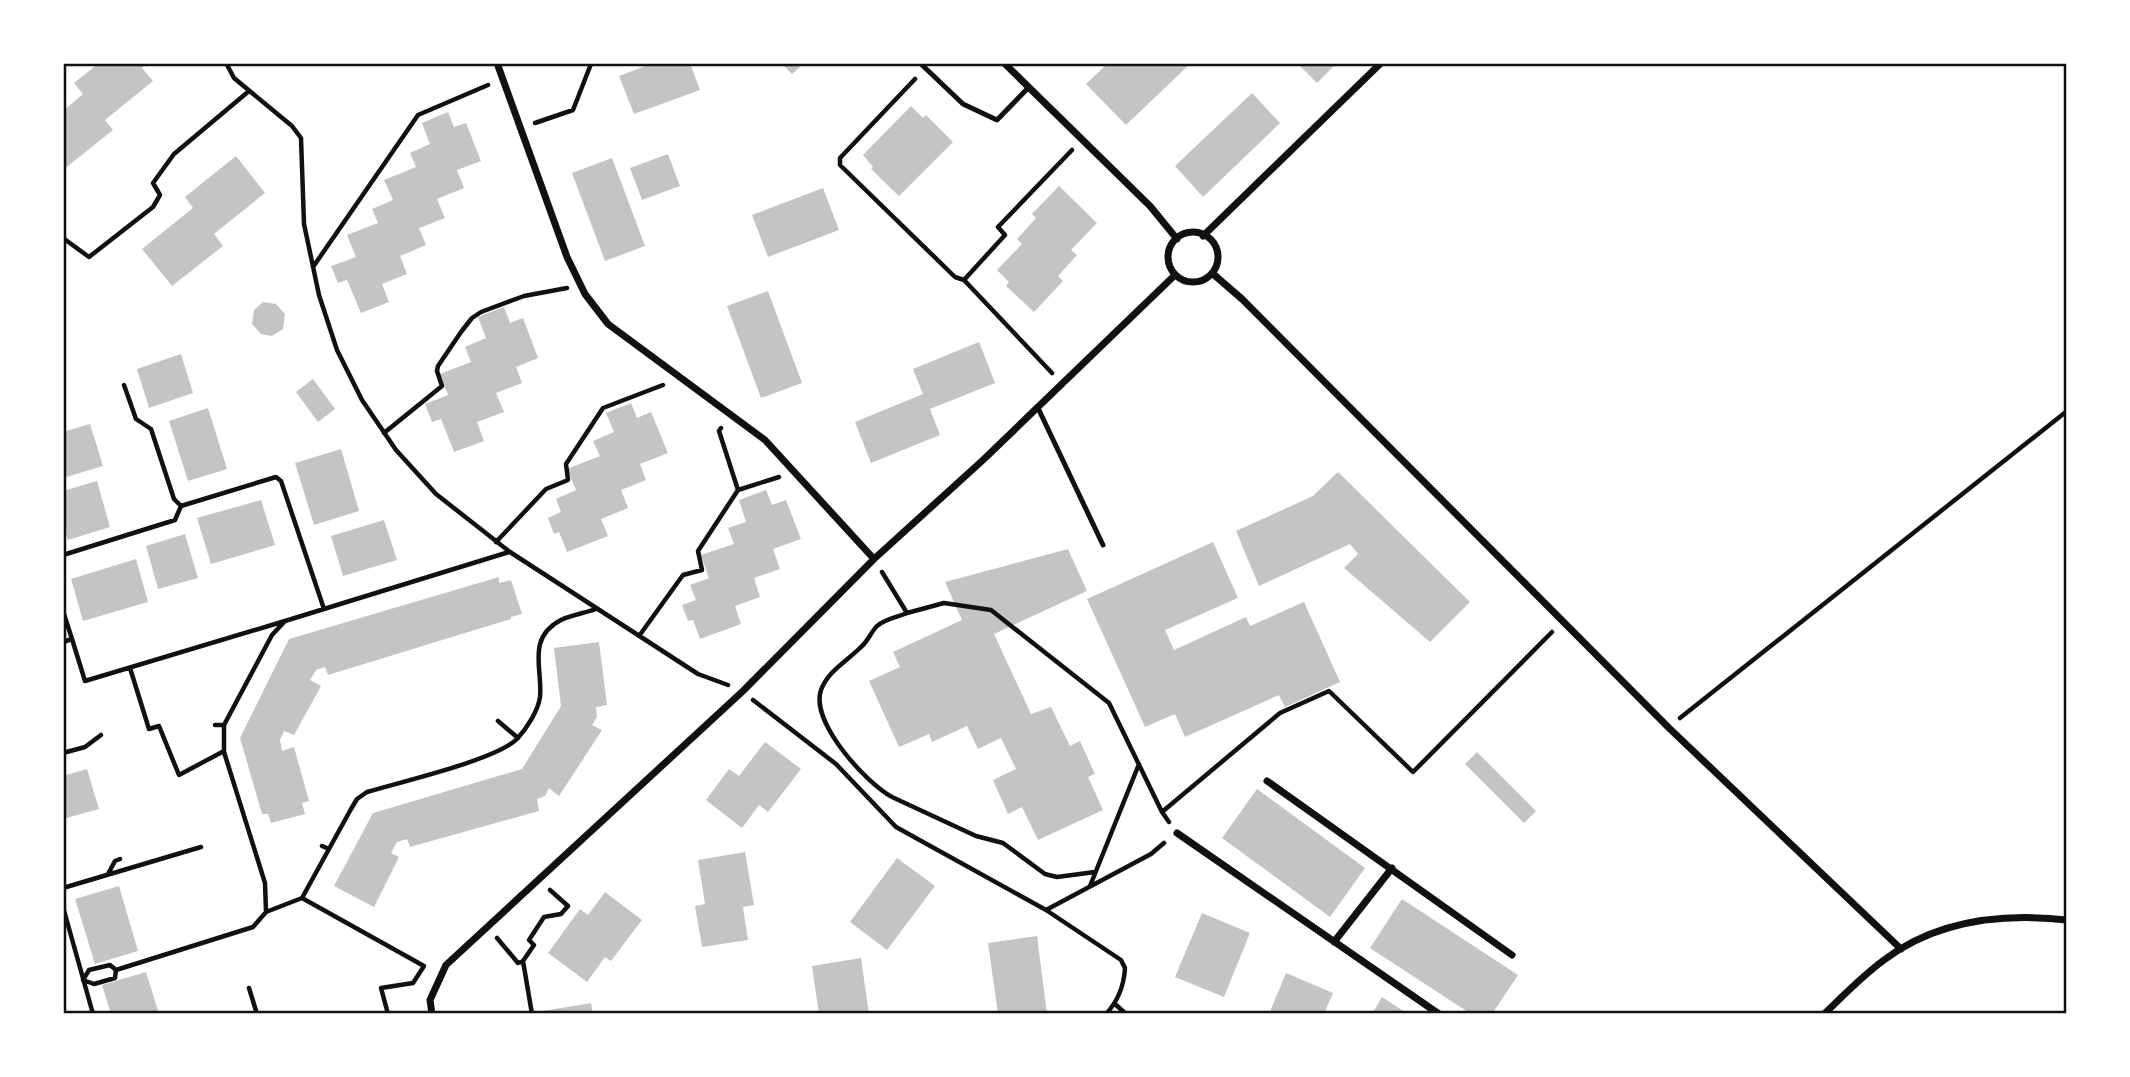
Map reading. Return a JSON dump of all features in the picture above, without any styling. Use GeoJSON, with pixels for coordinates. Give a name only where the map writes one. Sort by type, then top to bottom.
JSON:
{"type":"FeatureCollection","features":[{"type":"Feature","properties":{"kind":"street"},"geometry":{"type":"LineString","coordinates":[[497,63],[567,257],[585,294],[608,324],[765,440],[874,559]]}},
{"type":"Feature","properties":{"kind":"street"},"geometry":{"type":"LineString","coordinates":[[1004,63],[1150,206],[1177,239]]}},
{"type":"Feature","properties":{"kind":"street"},"geometry":{"type":"LineString","coordinates":[[1203,236],[1381,63]]}},
{"type":"Feature","properties":{"kind":"street"},"geometry":{"type":"LineString","coordinates":[[1190,233],[1203,236],[1214,245],[1217,264],[1205,279],[1184,281],[1175,275],[1168,258],[1170,249],[1177,239],[1190,233]]}},
{"type":"Feature","properties":{"kind":"street"},"geometry":{"type":"LineString","coordinates":[[1212,273],[1242,299],[1669,727],[1901,949]]}},
{"type":"Feature","properties":{"kind":"street"},"geometry":{"type":"LineString","coordinates":[[432,1014],[430,1000],[446,965],[743,691],[874,559],[1038,408],[1175,275]]}},
{"type":"Feature","properties":{"kind":"street"},"geometry":{"type":"LineString","coordinates":[[1267,781],[1512,955]]}},
{"type":"Feature","properties":{"kind":"street"},"geometry":{"type":"LineString","coordinates":[[1177,833],[1439,1014]]}},
{"type":"Feature","properties":{"kind":"street"},"geometry":{"type":"LineString","coordinates":[[1335,942],[1392,868]]}},
{"type":"Feature","properties":{"kind":"street"},"geometry":{"type":"LineString","coordinates":[[1824,1014],[1884,960],[1901,949],[1947,928],[1991,917],[2035,916],[2067,919]]}},
{"type":"Feature","properties":{"kind":"lane"},"geometry":{"type":"LineString","coordinates":[[920,63],[963,104],[997,120],[1029,87]]}},
{"type":"Feature","properties":{"kind":"lane"},"geometry":{"type":"LineString","coordinates":[[1038,408],[1102,545]]}},
{"type":"Feature","properties":{"kind":"path"},"geometry":{"type":"LineString","coordinates":[[226,63],[234,78],[292,126],[301,138],[304,224],[319,295],[337,350],[362,400],[384,433],[436,494],[510,552],[698,674],[743,691],[836,764],[896,827],[1046,910],[1121,960],[1125,968],[1115,1004],[1106,1014]]}},
{"type":"Feature","properties":{"kind":"path"},"geometry":{"type":"LineString","coordinates":[[521,129],[573,110],[590,64],[595,63]]}},
{"type":"Feature","properties":{"kind":"path"},"geometry":{"type":"LineString","coordinates":[[925,68],[840,158],[840,165],[955,277],[964,280],[1063,384]]}},
{"type":"Feature","properties":{"kind":"path"},"geometry":{"type":"LineString","coordinates":[[313,268],[418,114],[485,87],[502,75]]}},
{"type":"Feature","properties":{"kind":"path"},"geometry":{"type":"LineString","coordinates":[[63,239],[89,257],[153,206],[160,195],[153,183],[174,154],[249,91]]}},
{"type":"Feature","properties":{"kind":"path"},"geometry":{"type":"LineString","coordinates":[[964,280],[1005,234],[998,227],[1082,139]]}},
{"type":"Feature","properties":{"kind":"path"},"geometry":{"type":"LineString","coordinates":[[384,433],[442,386],[438,366],[472,318],[524,296],[580,285]]}},
{"type":"Feature","properties":{"kind":"path"},"geometry":{"type":"LineString","coordinates":[[496,541],[547,489],[568,480],[566,464],[603,408],[682,378]]}},
{"type":"Feature","properties":{"kind":"path"},"geometry":{"type":"LineString","coordinates":[[124,385],[136,419],[151,429],[174,499],[181,506]]}},
{"type":"Feature","properties":{"kind":"path"},"geometry":{"type":"LineString","coordinates":[[1669,727],[1703,697],[2067,411]]}},
{"type":"Feature","properties":{"kind":"path"},"geometry":{"type":"LineString","coordinates":[[730,414],[719,431],[738,490]]}},
{"type":"Feature","properties":{"kind":"path"},"geometry":{"type":"LineString","coordinates":[[639,636],[683,575],[702,570],[698,551],[738,490],[794,472]]}},
{"type":"Feature","properties":{"kind":"path"},"geometry":{"type":"LineString","coordinates":[[63,555],[175,520],[181,506],[276,477],[281,481],[324,609]]}},
{"type":"Feature","properties":{"kind":"path"},"geometry":{"type":"LineString","coordinates":[[63,611],[85,681],[510,552]]}},
{"type":"Feature","properties":{"kind":"path"},"geometry":{"type":"LineString","coordinates":[[874,559],[907,613]]}},
{"type":"Feature","properties":{"kind":"path"},"geometry":{"type":"LineString","coordinates":[[1096,872],[1057,877],[1045,874],[1003,843],[962,831],[881,791],[830,733],[820,693],[826,680],[863,646],[879,624],[944,603],[991,610],[1109,703],[1162,812],[1177,833]]}},
{"type":"Feature","properties":{"kind":"path"},"geometry":{"type":"LineString","coordinates":[[116,970],[253,927],[266,912],[302,898],[357,799],[367,792],[485,756],[509,745],[518,738],[536,710],[540,698],[537,654],[549,629],[560,621],[597,609]]}},
{"type":"Feature","properties":{"kind":"path"},"geometry":{"type":"LineString","coordinates":[[266,912],[265,883],[224,751],[224,725],[272,635],[285,621]]}},
{"type":"Feature","properties":{"kind":"path"},"geometry":{"type":"LineString","coordinates":[[1162,812],[1280,713],[1329,691],[1413,772],[1562,621]]}},
{"type":"Feature","properties":{"kind":"path"},"geometry":{"type":"LineString","coordinates":[[63,642],[72,639]]}},
{"type":"Feature","properties":{"kind":"path"},"geometry":{"type":"LineString","coordinates":[[130,668],[149,729],[159,726],[179,775],[224,751]]}},
{"type":"Feature","properties":{"kind":"path"},"geometry":{"type":"LineString","coordinates":[[498,721],[518,738]]}},
{"type":"Feature","properties":{"kind":"path"},"geometry":{"type":"LineString","coordinates":[[215,725],[224,725]]}},
{"type":"Feature","properties":{"kind":"path"},"geometry":{"type":"LineString","coordinates":[[63,753],[85,747],[101,735]]}},
{"type":"Feature","properties":{"kind":"path"},"geometry":{"type":"LineString","coordinates":[[1090,887],[1139,764]]}},
{"type":"Feature","properties":{"kind":"path"},"geometry":{"type":"LineString","coordinates":[[322,846],[329,849]]}},
{"type":"Feature","properties":{"kind":"path"},"geometry":{"type":"LineString","coordinates":[[63,888],[201,847]]}},
{"type":"Feature","properties":{"kind":"path"},"geometry":{"type":"LineString","coordinates":[[1046,910],[1151,854]]}},
{"type":"Feature","properties":{"kind":"path"},"geometry":{"type":"LineString","coordinates":[[108,875],[115,861],[120,859]]}},
{"type":"Feature","properties":{"kind":"path"},"geometry":{"type":"LineString","coordinates":[[488,927],[518,963],[523,961],[534,945],[529,940],[544,917],[561,914],[568,906],[538,880]]}},
{"type":"Feature","properties":{"kind":"path"},"geometry":{"type":"LineString","coordinates":[[302,898],[424,966],[413,983],[381,988],[388,1014]]}},
{"type":"Feature","properties":{"kind":"path"},"geometry":{"type":"LineString","coordinates":[[63,908],[93,1014]]}},
{"type":"Feature","properties":{"kind":"path"},"geometry":{"type":"LineString","coordinates":[[523,961],[531,1014]]}},
{"type":"Feature","properties":{"kind":"path"},"geometry":{"type":"LineString","coordinates":[[83,980],[89,970],[110,965],[116,970]]}},
{"type":"Feature","properties":{"kind":"path"},"geometry":{"type":"LineString","coordinates":[[83,980],[94,984],[115,978],[116,970]]}},
{"type":"Feature","properties":{"kind":"path"},"geometry":{"type":"LineString","coordinates":[[248,988],[257,1014]]}},
{"type":"Feature","properties":{"kind":"path"},"geometry":{"type":"LineString","coordinates":[[1115,1004],[1126,1014]]}},
{"type":"Feature","properties":{"kind":"building"},"geometry":{"type":"Polygon","coordinates":[[[99,63],[148,63],[142,68],[153,81],[105,120],[113,130],[63,170],[63,111],[83,94],[74,83],[99,63]]]}},
{"type":"Feature","properties":{"kind":"building"},"geometry":{"type":"Polygon","coordinates":[[[653,63],[690,63],[700,90],[634,114],[619,76],[653,63]]]}},
{"type":"Feature","properties":{"kind":"building"},"geometry":{"type":"Polygon","coordinates":[[[781,63],[804,63],[792,74],[781,63]]]}},
{"type":"Feature","properties":{"kind":"building"},"geometry":{"type":"Polygon","coordinates":[[[1108,63],[1191,63],[1126,125],[1086,84],[1108,63]]]}},
{"type":"Feature","properties":{"kind":"building"},"geometry":{"type":"Polygon","coordinates":[[[1297,63],[1337,63],[1317,83],[1297,63]]]}},
{"type":"Feature","properties":{"kind":"building"},"geometry":{"type":"Polygon","coordinates":[[[1252,93],[1280,123],[1203,197],[1175,166],[1252,93]]]}},
{"type":"Feature","properties":{"kind":"building"},"geometry":{"type":"Polygon","coordinates":[[[911,106],[923,118],[926,115],[953,142],[899,196],[871,169],[873,167],[863,155],[911,106]]]}},
{"type":"Feature","properties":{"kind":"building"},"geometry":{"type":"Polygon","coordinates":[[[448,112],[454,127],[466,123],[481,161],[457,170],[464,188],[437,199],[445,218],[419,228],[426,245],[400,256],[407,274],[382,284],[389,302],[361,313],[347,280],[338,283],[331,266],[356,257],[347,235],[378,223],[372,209],[393,200],[384,180],[416,167],[410,153],[430,144],[422,123],[448,112]]]}},
{"type":"Feature","properties":{"kind":"building"},"geometry":{"type":"Polygon","coordinates":[[[668,154],[680,186],[642,200],[630,168],[668,154]]]}},
{"type":"Feature","properties":{"kind":"building"},"geometry":{"type":"Polygon","coordinates":[[[236,156],[265,193],[214,234],[223,246],[172,286],[142,249],[193,208],[185,197],[236,156]]]}},
{"type":"Feature","properties":{"kind":"building"},"geometry":{"type":"Polygon","coordinates":[[[612,158],[645,246],[605,261],[572,173],[612,158]]]}},
{"type":"Feature","properties":{"kind":"building"},"geometry":{"type":"Polygon","coordinates":[[[1059,186],[1097,223],[1071,250],[1077,255],[1058,276],[1063,281],[1034,312],[1006,286],[1009,282],[997,270],[1022,244],[1017,239],[1036,218],[1032,214],[1059,186]]]}},
{"type":"Feature","properties":{"kind":"building"},"geometry":{"type":"Polygon","coordinates":[[[823,188],[839,230],[768,257],[752,215],[823,188]]]}},
{"type":"Feature","properties":{"kind":"building"},"geometry":{"type":"Polygon","coordinates":[[[768,291],[802,383],[761,398],[727,306],[768,291]]]}},
{"type":"Feature","properties":{"kind":"building"},"geometry":{"type":"Polygon","coordinates":[[[263,302],[276,304],[285,314],[283,329],[272,336],[261,334],[252,324],[254,310],[263,302]]]}},
{"type":"Feature","properties":{"kind":"building"},"geometry":{"type":"Polygon","coordinates":[[[504,307],[510,323],[523,318],[538,358],[516,367],[522,383],[496,393],[504,412],[477,422],[484,441],[454,452],[441,419],[432,422],[425,404],[448,395],[440,374],[471,362],[465,347],[486,338],[478,317],[504,307]]]}},
{"type":"Feature","properties":{"kind":"building"},"geometry":{"type":"Polygon","coordinates":[[[979,342],[995,383],[930,409],[940,435],[871,463],[855,422],[923,394],[913,369],[979,342]]]}},
{"type":"Feature","properties":{"kind":"building"},"geometry":{"type":"Polygon","coordinates":[[[181,354],[193,393],[149,408],[137,369],[181,354]]]}},
{"type":"Feature","properties":{"kind":"building"},"geometry":{"type":"Polygon","coordinates":[[[313,379],[335,409],[318,422],[296,392],[313,379]]]}},
{"type":"Feature","properties":{"kind":"building"},"geometry":{"type":"Polygon","coordinates":[[[631,403],[637,418],[651,412],[668,453],[640,464],[646,480],[621,490],[628,508],[601,519],[608,536],[567,552],[559,532],[554,534],[548,518],[561,512],[556,499],[576,490],[567,469],[600,456],[593,441],[614,432],[606,413],[631,403]]]}},
{"type":"Feature","properties":{"kind":"building"},"geometry":{"type":"Polygon","coordinates":[[[208,408],[227,469],[188,481],[169,421],[208,408]]]}},
{"type":"Feature","properties":{"kind":"building"},"geometry":{"type":"Polygon","coordinates":[[[90,424],[103,466],[63,478],[63,432],[90,424]]]}},
{"type":"Feature","properties":{"kind":"building"},"geometry":{"type":"Polygon","coordinates":[[[341,449],[359,511],[314,525],[295,463],[341,449]]]}},
{"type":"Feature","properties":{"kind":"building"},"geometry":{"type":"Polygon","coordinates":[[[1338,472],[1470,602],[1430,642],[1344,568],[1358,554],[1350,544],[1259,586],[1236,531],[1313,496],[1338,472]]]}},
{"type":"Feature","properties":{"kind":"building"},"geometry":{"type":"Polygon","coordinates":[[[97,481],[110,527],[68,540],[63,524],[63,491],[97,481]]]}},
{"type":"Feature","properties":{"kind":"building"},"geometry":{"type":"Polygon","coordinates":[[[766,490],[772,505],[786,500],[801,539],[773,549],[780,569],[754,578],[760,597],[735,606],[741,624],[700,639],[693,620],[688,621],[682,605],[696,600],[690,585],[709,578],[701,555],[734,544],[728,528],[746,522],[739,500],[766,490]]]}},
{"type":"Feature","properties":{"kind":"building"},"geometry":{"type":"Polygon","coordinates":[[[261,500],[275,545],[211,564],[197,518],[261,500]]]}},
{"type":"Feature","properties":{"kind":"building"},"geometry":{"type":"Polygon","coordinates":[[[384,520],[397,560],[343,576],[331,536],[384,520]]]}},
{"type":"Feature","properties":{"kind":"building"},"geometry":{"type":"Polygon","coordinates":[[[185,534],[198,578],[158,589],[146,546],[185,534]]]}},
{"type":"Feature","properties":{"kind":"building"},"geometry":{"type":"Polygon","coordinates":[[[1213,542],[1238,598],[1165,630],[1174,650],[1246,617],[1250,626],[1304,602],[1340,682],[1285,707],[1279,695],[1185,737],[1175,714],[1145,727],[1087,599],[1213,542]]]}},
{"type":"Feature","properties":{"kind":"building"},"geometry":{"type":"Polygon","coordinates":[[[1068,549],[1087,591],[994,634],[1031,714],[1051,707],[1070,746],[1080,741],[1095,774],[1088,777],[1103,810],[1038,840],[1022,807],[1008,814],[993,780],[1016,769],[1001,738],[978,749],[967,726],[932,742],[929,734],[899,747],[869,681],[900,667],[893,652],[962,620],[945,582],[1068,549]]]}},
{"type":"Feature","properties":{"kind":"building"},"geometry":{"type":"Polygon","coordinates":[[[136,559],[148,602],[83,621],[71,579],[136,559]]]}},
{"type":"Feature","properties":{"kind":"building"},"geometry":{"type":"Polygon","coordinates":[[[499,577],[499,583],[511,580],[522,614],[328,675],[325,667],[316,670],[310,680],[321,686],[294,735],[284,731],[280,740],[282,751],[294,747],[309,801],[302,803],[305,814],[271,823],[268,814],[262,814],[240,738],[289,639],[499,577]]]}},
{"type":"Feature","properties":{"kind":"building"},"geometry":{"type":"Polygon","coordinates":[[[599,642],[607,705],[596,707],[597,717],[592,725],[602,730],[559,796],[549,788],[545,796],[537,799],[539,811],[410,847],[407,839],[397,842],[391,853],[399,857],[374,907],[334,886],[373,813],[522,769],[561,706],[554,648],[599,642]]]}},
{"type":"Feature","properties":{"kind":"building"},"geometry":{"type":"Polygon","coordinates":[[[765,742],[801,769],[768,812],[759,805],[742,828],[706,800],[729,769],[739,776],[765,742]]]}},
{"type":"Feature","properties":{"kind":"building"},"geometry":{"type":"Polygon","coordinates":[[[1477,752],[1536,811],[1524,823],[1465,764],[1477,752]]]}},
{"type":"Feature","properties":{"kind":"building"},"geometry":{"type":"Polygon","coordinates":[[[87,769],[99,809],[63,819],[63,776],[87,769]]]}},
{"type":"Feature","properties":{"kind":"building"},"geometry":{"type":"Polygon","coordinates":[[[1257,789],[1365,868],[1330,917],[1222,838],[1257,789]]]}},
{"type":"Feature","properties":{"kind":"building"},"geometry":{"type":"Polygon","coordinates":[[[745,852],[754,905],[743,907],[748,940],[702,947],[695,906],[705,904],[698,860],[745,852]]]}},
{"type":"Feature","properties":{"kind":"building"},"geometry":{"type":"Polygon","coordinates":[[[897,858],[935,886],[887,950],[850,922],[897,858]]]}},
{"type":"Feature","properties":{"kind":"building"},"geometry":{"type":"Polygon","coordinates":[[[119,886],[138,951],[95,964],[75,899],[119,886]]]}},
{"type":"Feature","properties":{"kind":"building"},"geometry":{"type":"Polygon","coordinates":[[[605,892],[642,920],[611,961],[605,957],[587,982],[548,953],[580,909],[588,915],[605,892]]]}},
{"type":"Feature","properties":{"kind":"building"},"geometry":{"type":"Polygon","coordinates":[[[1402,899],[1518,975],[1492,1014],[1471,1014],[1370,948],[1402,899]]]}},
{"type":"Feature","properties":{"kind":"building"},"geometry":{"type":"Polygon","coordinates":[[[1202,913],[1250,933],[1224,997],[1175,977],[1202,913]]]}},
{"type":"Feature","properties":{"kind":"building"},"geometry":{"type":"Polygon","coordinates":[[[1037,936],[1047,1014],[998,1014],[988,943],[1037,936]]]}},
{"type":"Feature","properties":{"kind":"building"},"geometry":{"type":"Polygon","coordinates":[[[861,958],[869,1014],[819,1014],[812,966],[861,958]]]}},
{"type":"Feature","properties":{"kind":"building"},"geometry":{"type":"Polygon","coordinates":[[[146,972],[159,1014],[111,1014],[102,985],[146,972]]]}},
{"type":"Feature","properties":{"kind":"building"},"geometry":{"type":"Polygon","coordinates":[[[1286,973],[1333,993],[1324,1014],[1269,1014],[1286,973]]]}},
{"type":"Feature","properties":{"kind":"building"},"geometry":{"type":"Polygon","coordinates":[[[1382,997],[1408,1014],[1372,1014],[1382,997]]]}},
{"type":"Feature","properties":{"kind":"building"},"geometry":{"type":"Polygon","coordinates":[[[591,1003],[593,1014],[543,1014],[543,1011],[591,1003]]]}}]}
